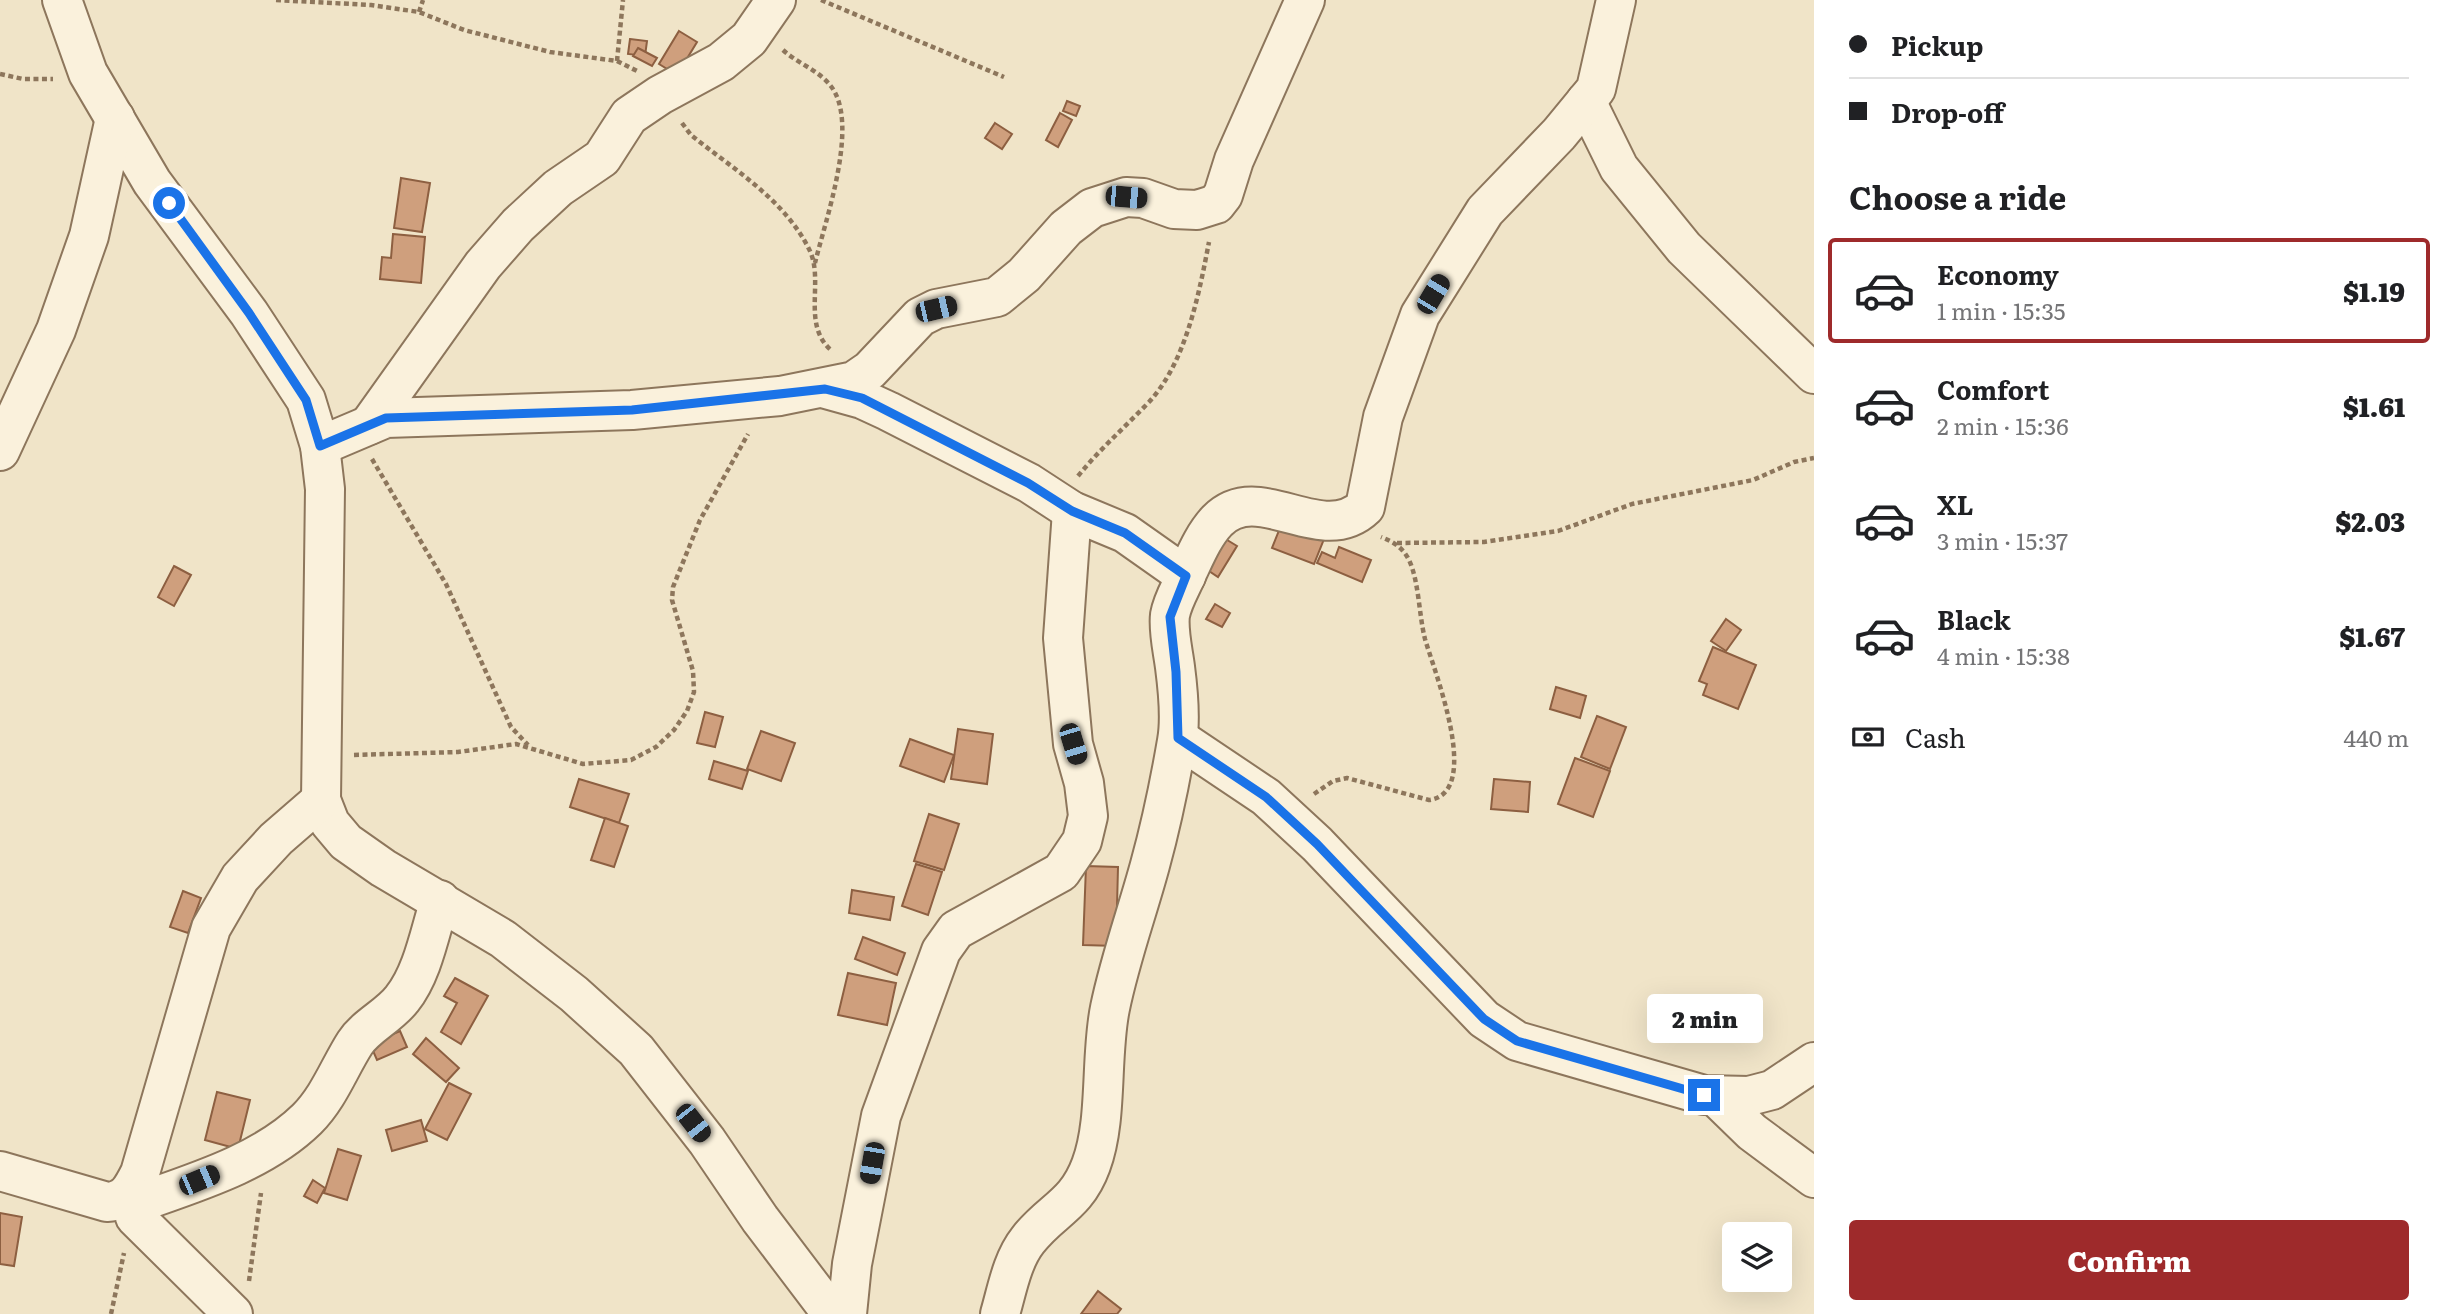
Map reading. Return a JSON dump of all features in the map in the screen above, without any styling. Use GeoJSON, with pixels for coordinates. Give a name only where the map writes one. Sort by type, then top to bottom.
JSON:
{"type":"FeatureCollection","features":[{"type":"Feature","properties":{"kind":"street"},"geometry":{"type":"LineString","coordinates":[[62,0],[88,73],[152,182],[249,313],[306,400],[320,446],[325,489],[321,800],[330,822],[346,842],[383,868],[440,900],[513,947],[575,994],[636,1050],[707,1141],[760,1219],[832,1314]]}},
{"type":"Feature","properties":{"kind":"street"},"geometry":{"type":"LineString","coordinates":[[320,446],[386,418],[632,410],[780,396],[843,383],[920,317],[936,309],[997,297],[1024,275],[1066,228],[1092,208],[1126,197],[1143,198],[1174,209],[1197,210],[1216,204],[1223,195],[1234,160],[1305,0]]}},
{"type":"Feature","properties":{"kind":"street"},"geometry":{"type":"LineString","coordinates":[[1000,1314],[1014,1267],[1027,1240],[1069,1203],[1084,1182],[1093,1160],[1101,1105],[1103,1044],[1110,1006],[1151,863],[1178,738],[1176,672],[1170,617],[1200,545],[1218,520],[1242,506],[1265,507],[1310,521],[1337,522],[1357,515],[1365,507],[1383,417],[1420,315],[1485,211],[1559,134],[1595,89],[1616,0]]}},
{"type":"Feature","properties":{"kind":"street"},"geometry":{"type":"LineString","coordinates":[[363,428],[484,265],[519,225],[558,188],[602,158],[629,116],[660,95],[721,62],[749,39],[770,8]]}},
{"type":"Feature","properties":{"kind":"street"},"geometry":{"type":"LineString","coordinates":[[1586,101],[1619,168],[1684,248],[1814,374]]}},
{"type":"Feature","properties":{"kind":"street"},"geometry":{"type":"LineString","coordinates":[[0,451],[55,330],[89,236],[115,118]]}},
{"type":"Feature","properties":{"kind":"street"},"geometry":{"type":"LineString","coordinates":[[843,383],[862,398],[1065,506],[1125,533],[1186,576]]}},
{"type":"Feature","properties":{"kind":"street"},"geometry":{"type":"LineString","coordinates":[[848,1314],[852,1264],[881,1116],[941,951],[956,930],[1061,872],[1082,841],[1088,816],[1084,783],[1073,744],[1063,638],[1065,506]]}},
{"type":"Feature","properties":{"kind":"street"},"geometry":{"type":"LineString","coordinates":[[1178,738],[1231,771],[1270,801],[1317,844],[1484,1019],[1517,1041],[1666,1086],[1715,1096],[1749,1096],[1772,1090],[1814,1062]]}},
{"type":"Feature","properties":{"kind":"street"},"geometry":{"type":"LineString","coordinates":[[139,1198],[211,928],[240,878],[276,839],[321,800]]}},
{"type":"Feature","properties":{"kind":"street"},"geometry":{"type":"LineString","coordinates":[[0,1171],[107,1202],[125,1197],[139,1198],[267,1151],[307,1119],[329,1091],[356,1042],[388,1016],[404,997],[414,979],[440,900]]}},
{"type":"Feature","properties":{"kind":"street"},"geometry":{"type":"LineString","coordinates":[[1715,1096],[1752,1132],[1814,1178]]}},
{"type":"Feature","properties":{"kind":"street"},"geometry":{"type":"LineString","coordinates":[[139,1198],[240,1300]]}},
{"type":"Feature","properties":{"kind":"path"},"geometry":{"type":"LineString","coordinates":[[276,0],[371,5],[419,12],[464,30],[516,44],[576,57],[617,61],[642,76],[691,135],[766,194],[789,217],[815,263]]}},
{"type":"Feature","properties":{"kind":"path"},"geometry":{"type":"LineString","coordinates":[[419,12],[423,0]]}},
{"type":"Feature","properties":{"kind":"path"},"geometry":{"type":"LineString","coordinates":[[617,61],[623,0]]}},
{"type":"Feature","properties":{"kind":"path"},"geometry":{"type":"LineString","coordinates":[[821,0],[1004,77]]}},
{"type":"Feature","properties":{"kind":"path"},"geometry":{"type":"LineString","coordinates":[[770,8],[777,44],[829,83],[836,94],[841,112],[842,138],[836,180],[815,263],[814,307],[821,337],[843,383]]}},
{"type":"Feature","properties":{"kind":"path"},"geometry":{"type":"LineString","coordinates":[[0,74],[45,81],[88,73]]}},
{"type":"Feature","properties":{"kind":"path"},"geometry":{"type":"LineString","coordinates":[[1065,506],[1091,460],[1150,401],[1171,368],[1198,288],[1216,204]]}},
{"type":"Feature","properties":{"kind":"path"},"geometry":{"type":"LineString","coordinates":[[322,756],[458,752],[516,744],[583,764],[631,761],[656,747],[674,730],[687,711],[694,692],[693,671],[672,600],[673,587],[700,520],[740,443],[780,396]]}},
{"type":"Feature","properties":{"kind":"path"},"geometry":{"type":"LineString","coordinates":[[363,428],[446,584],[511,727],[529,746]]}},
{"type":"Feature","properties":{"kind":"path"},"geometry":{"type":"LineString","coordinates":[[1395,544],[1484,542],[1558,531],[1599,519],[1632,504],[1753,480],[1794,462],[1814,458]]}},
{"type":"Feature","properties":{"kind":"path"},"geometry":{"type":"LineString","coordinates":[[1270,801],[1300,799],[1315,794],[1333,781],[1347,778],[1429,800],[1439,799],[1447,790],[1452,776],[1453,735],[1448,709],[1426,640],[1410,563],[1402,548],[1395,544],[1337,522]]}},
{"type":"Feature","properties":{"kind":"path"},"geometry":{"type":"LineString","coordinates":[[240,1300],[267,1151]]}},
{"type":"Feature","properties":{"kind":"path"},"geometry":{"type":"LineString","coordinates":[[111,1314],[126,1242],[139,1198]]}},
{"type":"Feature","properties":{"kind":"building"},"geometry":{"type":"Polygon","coordinates":[[[679,31],[697,42],[677,75],[659,64],[679,31]]]}},
{"type":"Feature","properties":{"kind":"building"},"geometry":{"type":"Polygon","coordinates":[[[630,39],[647,41],[645,56],[628,54],[630,39]]]}},
{"type":"Feature","properties":{"kind":"building"},"geometry":{"type":"Polygon","coordinates":[[[638,48],[657,58],[652,66],[633,56],[638,48]]]}},
{"type":"Feature","properties":{"kind":"building"},"geometry":{"type":"Polygon","coordinates":[[[1067,101],[1080,106],[1076,116],[1063,111],[1067,101]]]}},
{"type":"Feature","properties":{"kind":"building"},"geometry":{"type":"Polygon","coordinates":[[[1060,113],[1072,120],[1058,147],[1046,140],[1060,113]]]}},
{"type":"Feature","properties":{"kind":"building"},"geometry":{"type":"Polygon","coordinates":[[[995,123],[1012,134],[1002,149],[985,138],[995,123]]]}},
{"type":"Feature","properties":{"kind":"building"},"geometry":{"type":"Polygon","coordinates":[[[401,178],[430,183],[422,232],[394,228],[401,178]]]}},
{"type":"Feature","properties":{"kind":"building"},"geometry":{"type":"Polygon","coordinates":[[[393,234],[425,237],[421,283],[380,279],[382,257],[391,258],[393,234]]]}},
{"type":"Feature","properties":{"kind":"building"},"geometry":{"type":"Polygon","coordinates":[[[1282,523],[1324,539],[1314,564],[1272,548],[1282,523]]]}},
{"type":"Feature","properties":{"kind":"building"},"geometry":{"type":"Polygon","coordinates":[[[1219,535],[1237,546],[1218,577],[1200,565],[1219,535]]]}},
{"type":"Feature","properties":{"kind":"building"},"geometry":{"type":"Polygon","coordinates":[[[1339,547],[1371,560],[1362,582],[1317,563],[1322,552],[1335,558],[1339,547]]]}},
{"type":"Feature","properties":{"kind":"building"},"geometry":{"type":"Polygon","coordinates":[[[174,566],[191,575],[174,606],[158,597],[174,566]]]}},
{"type":"Feature","properties":{"kind":"building"},"geometry":{"type":"Polygon","coordinates":[[[1215,604],[1230,613],[1222,627],[1206,619],[1215,604]]]}},
{"type":"Feature","properties":{"kind":"building"},"geometry":{"type":"Polygon","coordinates":[[[1726,619],[1741,630],[1726,651],[1711,641],[1726,619]]]}},
{"type":"Feature","properties":{"kind":"building"},"geometry":{"type":"Polygon","coordinates":[[[1713,647],[1756,665],[1738,709],[1703,695],[1707,684],[1699,681],[1713,647]]]}},
{"type":"Feature","properties":{"kind":"building"},"geometry":{"type":"Polygon","coordinates":[[[1556,687],[1586,696],[1580,718],[1550,709],[1556,687]]]}},
{"type":"Feature","properties":{"kind":"building"},"geometry":{"type":"Polygon","coordinates":[[[705,712],[723,717],[715,747],[697,743],[705,712]]]}},
{"type":"Feature","properties":{"kind":"building"},"geometry":{"type":"Polygon","coordinates":[[[1597,716],[1626,727],[1610,769],[1581,757],[1597,716]]]}},
{"type":"Feature","properties":{"kind":"building"},"geometry":{"type":"Polygon","coordinates":[[[958,729],[993,734],[987,784],[951,779],[958,729]]]}},
{"type":"Feature","properties":{"kind":"building"},"geometry":{"type":"Polygon","coordinates":[[[761,731],[795,743],[781,781],[747,769],[761,731]]]}},
{"type":"Feature","properties":{"kind":"building"},"geometry":{"type":"Polygon","coordinates":[[[910,739],[954,755],[944,782],[900,766],[910,739]]]}},
{"type":"Feature","properties":{"kind":"building"},"geometry":{"type":"Polygon","coordinates":[[[1575,758],[1610,771],[1593,817],[1558,804],[1575,758]]]}},
{"type":"Feature","properties":{"kind":"building"},"geometry":{"type":"Polygon","coordinates":[[[714,761],[748,771],[742,789],[709,779],[714,761]]]}},
{"type":"Feature","properties":{"kind":"building"},"geometry":{"type":"Polygon","coordinates":[[[579,779],[629,794],[619,823],[570,807],[579,779]]]}},
{"type":"Feature","properties":{"kind":"building"},"geometry":{"type":"Polygon","coordinates":[[[1494,779],[1530,782],[1528,812],[1491,809],[1494,779]]]}},
{"type":"Feature","properties":{"kind":"building"},"geometry":{"type":"Polygon","coordinates":[[[929,814],[959,824],[944,870],[914,861],[929,814]]]}},
{"type":"Feature","properties":{"kind":"building"},"geometry":{"type":"Polygon","coordinates":[[[605,818],[628,826],[614,867],[591,860],[605,818]]]}},
{"type":"Feature","properties":{"kind":"building"},"geometry":{"type":"Polygon","coordinates":[[[916,864],[942,872],[928,915],[902,906],[916,864]]]}},
{"type":"Feature","properties":{"kind":"building"},"geometry":{"type":"Polygon","coordinates":[[[1086,866],[1118,867],[1116,946],[1083,945],[1086,866]]]}},
{"type":"Feature","properties":{"kind":"building"},"geometry":{"type":"Polygon","coordinates":[[[852,890],[894,897],[890,920],[849,913],[852,890]]]}},
{"type":"Feature","properties":{"kind":"building"},"geometry":{"type":"Polygon","coordinates":[[[183,891],[201,898],[188,933],[170,927],[183,891]]]}},
{"type":"Feature","properties":{"kind":"building"},"geometry":{"type":"Polygon","coordinates":[[[863,937],[905,953],[897,975],[855,959],[863,937]]]}},
{"type":"Feature","properties":{"kind":"building"},"geometry":{"type":"Polygon","coordinates":[[[848,973],[896,983],[887,1025],[838,1015],[848,973]]]}},
{"type":"Feature","properties":{"kind":"building"},"geometry":{"type":"Polygon","coordinates":[[[455,978],[488,996],[461,1044],[441,1032],[457,1003],[444,996],[455,978]]]}},
{"type":"Feature","properties":{"kind":"building"},"geometry":{"type":"Polygon","coordinates":[[[400,1031],[407,1047],[377,1060],[370,1044],[400,1031]]]}},
{"type":"Feature","properties":{"kind":"building"},"geometry":{"type":"Polygon","coordinates":[[[426,1038],[459,1068],[446,1082],[413,1054],[426,1038]]]}},
{"type":"Feature","properties":{"kind":"building"},"geometry":{"type":"Polygon","coordinates":[[[449,1083],[471,1094],[447,1140],[425,1129],[449,1083]]]}},
{"type":"Feature","properties":{"kind":"building"},"geometry":{"type":"Polygon","coordinates":[[[217,1092],[250,1100],[238,1149],[205,1140],[217,1092]]]}},
{"type":"Feature","properties":{"kind":"building"},"geometry":{"type":"Polygon","coordinates":[[[421,1120],[427,1141],[392,1151],[386,1130],[421,1120]]]}},
{"type":"Feature","properties":{"kind":"building"},"geometry":{"type":"Polygon","coordinates":[[[338,1149],[361,1156],[347,1200],[324,1193],[338,1149]]]}},
{"type":"Feature","properties":{"kind":"building"},"geometry":{"type":"Polygon","coordinates":[[[313,1180],[325,1188],[317,1203],[304,1196],[313,1180]]]}},
{"type":"Feature","properties":{"kind":"building"},"geometry":{"type":"Polygon","coordinates":[[[0,1213],[22,1217],[14,1266],[0,1264],[0,1213]]]}},
{"type":"Feature","properties":{"kind":"building"},"geometry":{"type":"Polygon","coordinates":[[[1098,1291],[1121,1309],[1117,1314],[1081,1314],[1098,1291]]]}},
{"type":"Feature","properties":{"kind":"route"},"geometry":{"type":"LineString","coordinates":[[169,203],[249,313],[306,400],[320,446],[386,418],[632,410],[825,389],[862,398],[1028,483],[1072,511],[1125,533],[1186,576],[1175,597],[1170,617],[1176,672],[1178,738],[1231,771],[1266,797],[1317,844],[1484,1019],[1517,1041],[1704,1095]]}}]}
